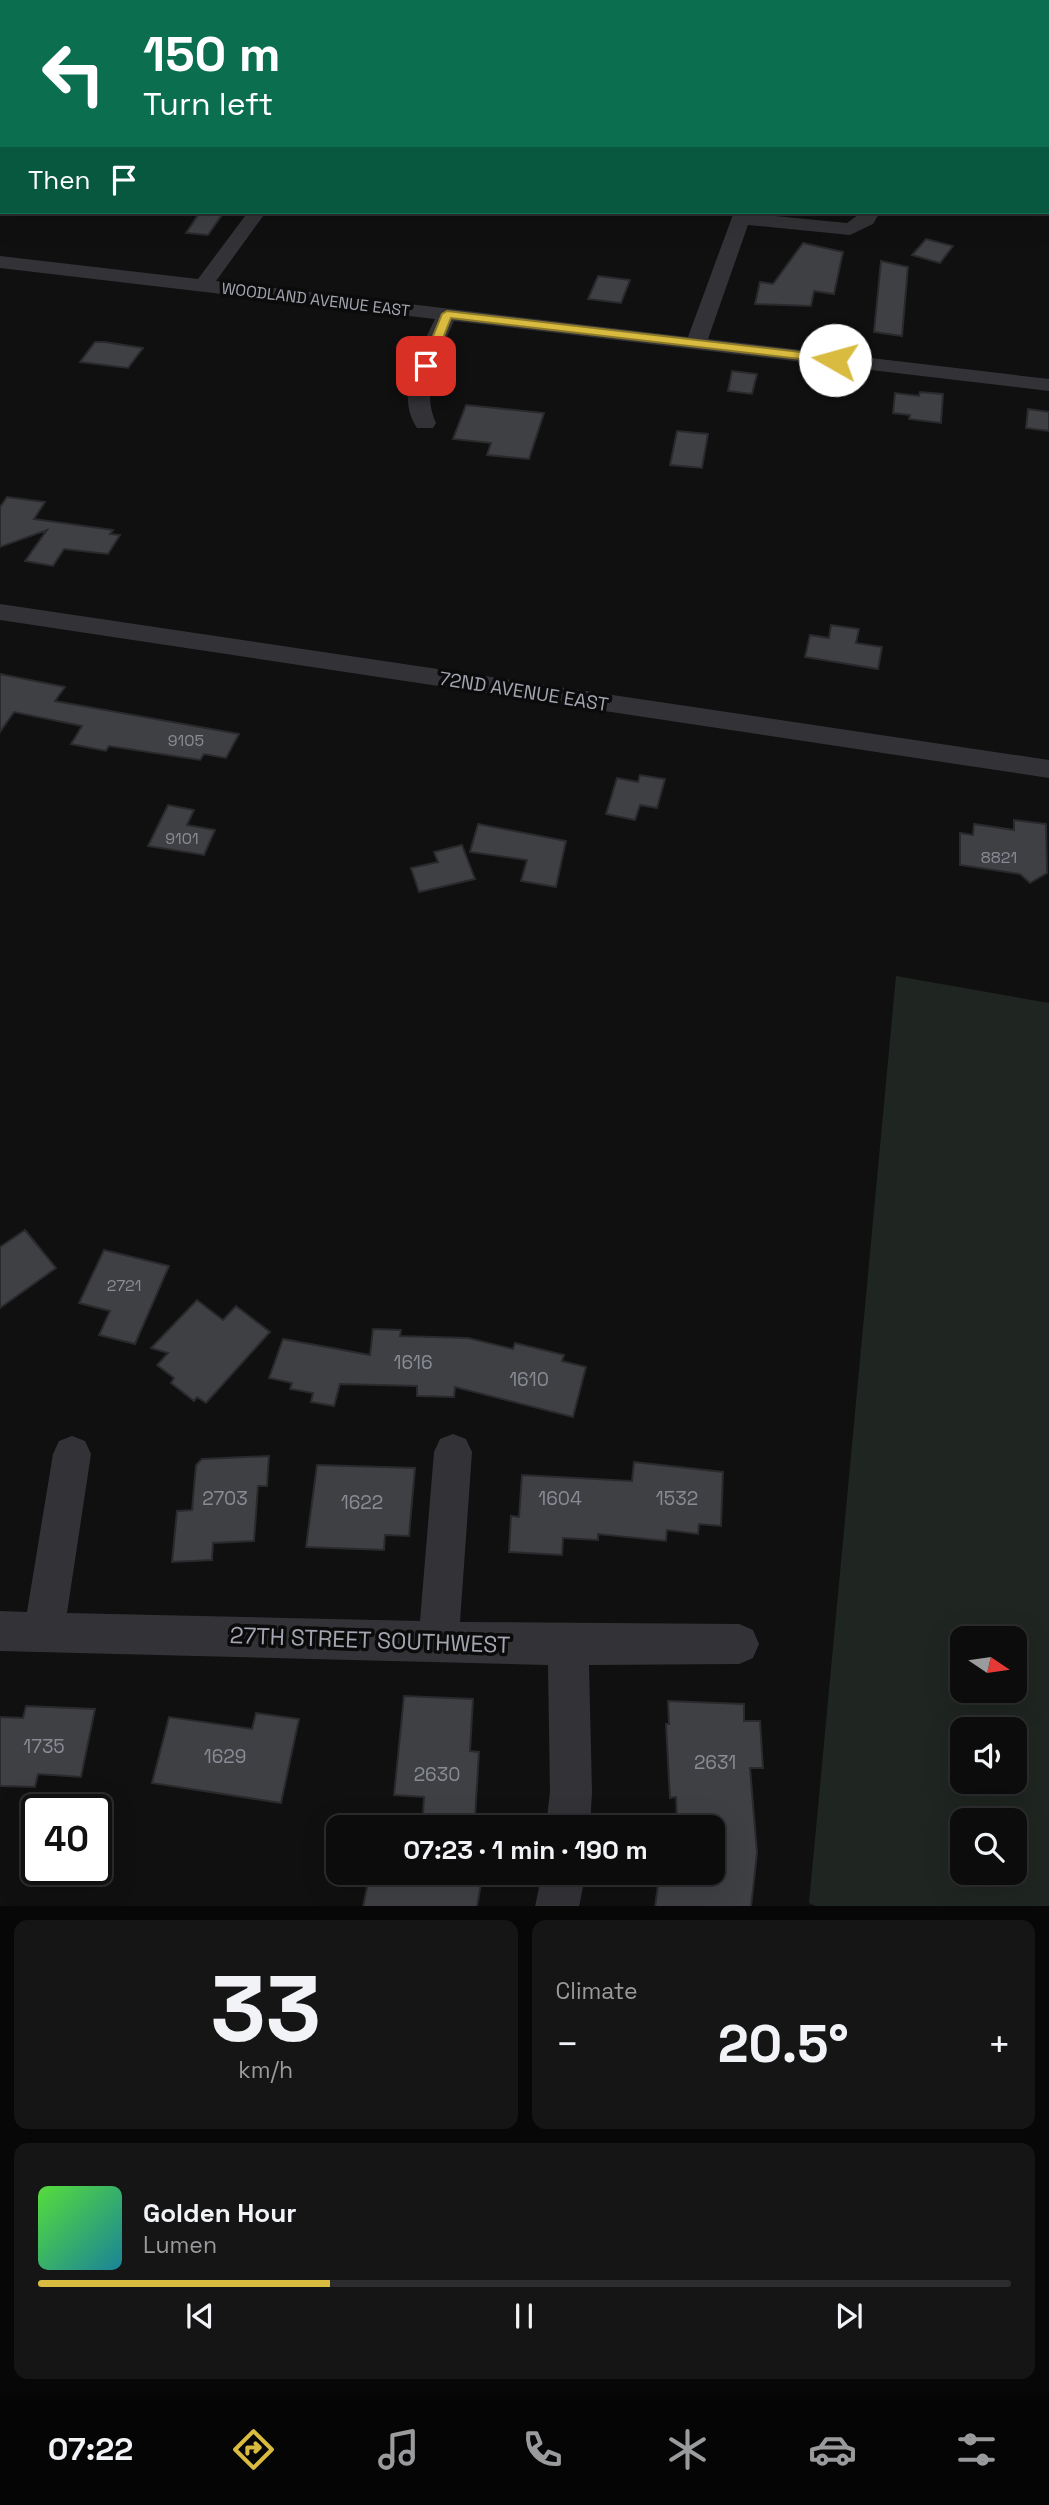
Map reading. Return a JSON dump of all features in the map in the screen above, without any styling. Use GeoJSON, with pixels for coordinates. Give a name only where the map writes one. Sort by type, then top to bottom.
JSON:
{"type":"FeatureCollection","features":[{"type":"Feature","properties":{"kind":"street"},"geometry":{"type":"LineString","coordinates":[[203,286],[256,214]]}},
{"type":"Feature","properties":{"kind":"street"},"geometry":{"type":"LineString","coordinates":[[696,343],[741,216],[850,229],[866,220],[870,214]]}},
{"type":"Feature","properties":{"kind":"street","name":"WOODLAND AVENUE EAST"},"geometry":{"type":"LineString","coordinates":[[0,262],[1049,385]]}},
{"type":"Feature","properties":{"kind":"street"},"geometry":{"type":"LineString","coordinates":[[425,423],[418,414],[418,392],[435,340],[447,314]]}},
{"type":"Feature","properties":{"kind":"street","name":"72ND AVENUE EAST"},"geometry":{"type":"LineString","coordinates":[[0,612],[1049,769]]}},
{"type":"Feature","properties":{"kind":"street"},"geometry":{"type":"LineString","coordinates":[[438,1642],[453,1452]]}},
{"type":"Feature","properties":{"kind":"street"},"geometry":{"type":"LineString","coordinates":[[44,1631],[72,1454]]}},
{"type":"Feature","properties":{"kind":"street","name":"27TH STREET SOUTHWEST"},"geometry":{"type":"LineString","coordinates":[[0,1631],[568,1645],[739,1644]]}},
{"type":"Feature","properties":{"kind":"street"},"geometry":{"type":"LineString","coordinates":[[568,1645],[569,1815]]}},
{"type":"Feature","properties":{"kind":"street"},"geometry":{"type":"LineString","coordinates":[[556,1906],[561,1885]]}},
{"type":"Feature","properties":{"kind":"shaded area"},"geometry":{"type":"Polygon","coordinates":[[[896,976],[1049,1003],[1049,1906],[816,1906],[809,1903],[896,976]]]}},
{"type":"Feature","properties":{"kind":"building"},"geometry":{"type":"Polygon","coordinates":[[[199,214],[223,214],[208,235],[186,233],[199,214]]]}},
{"type":"Feature","properties":{"kind":"building"},"geometry":{"type":"Polygon","coordinates":[[[926,239],[953,246],[940,263],[912,255],[926,239]]]}},
{"type":"Feature","properties":{"kind":"building"},"geometry":{"type":"Polygon","coordinates":[[[803,243],[843,252],[834,294],[814,291],[811,306],[755,304],[760,282],[773,284],[803,243]]]}},
{"type":"Feature","properties":{"kind":"building"},"geometry":{"type":"Polygon","coordinates":[[[881,261],[908,267],[902,336],[874,332],[881,261]]]}},
{"type":"Feature","properties":{"kind":"building"},"geometry":{"type":"Polygon","coordinates":[[[598,276],[630,280],[621,303],[588,299],[598,276]]]}},
{"type":"Feature","properties":{"kind":"building"},"geometry":{"type":"Polygon","coordinates":[[[95,342],[143,348],[128,368],[80,362],[95,342]]]}},
{"type":"Feature","properties":{"kind":"building"},"geometry":{"type":"Polygon","coordinates":[[[732,371],[757,374],[752,394],[728,391],[732,371]]]}},
{"type":"Feature","properties":{"kind":"building"},"geometry":{"type":"Polygon","coordinates":[[[920,392],[943,394],[941,423],[909,419],[910,415],[893,413],[895,393],[919,396],[920,392]]]}},
{"type":"Feature","properties":{"kind":"building"},"geometry":{"type":"Polygon","coordinates":[[[466,405],[544,413],[529,459],[487,455],[491,443],[453,439],[466,405]]]}},
{"type":"Feature","properties":{"kind":"building"},"geometry":{"type":"Polygon","coordinates":[[[1028,409],[1049,412],[1049,431],[1026,428],[1028,409]]]}},
{"type":"Feature","properties":{"kind":"building"},"geometry":{"type":"Polygon","coordinates":[[[677,431],[708,434],[702,468],[670,465],[677,431]]]}},
{"type":"Feature","properties":{"kind":"building"},"geometry":{"type":"Polygon","coordinates":[[[7,497],[45,502],[34,519],[113,530],[110,534],[120,535],[108,554],[64,549],[53,566],[25,561],[47,530],[0,547],[0,507],[7,497]]]}},
{"type":"Feature","properties":{"kind":"building"},"geometry":{"type":"Polygon","coordinates":[[[831,625],[859,629],[856,643],[882,647],[878,669],[805,657],[810,635],[829,638],[831,625]]]}},
{"type":"Feature","properties":{"kind":"building"},"geometry":{"type":"Polygon","coordinates":[[[0,674],[65,687],[55,701],[239,734],[226,758],[204,754],[200,760],[109,746],[106,751],[71,744],[82,726],[14,712],[0,732],[0,674]]]}},
{"type":"Feature","properties":{"kind":"building"},"geometry":{"type":"Polygon","coordinates":[[[640,775],[665,779],[657,808],[640,805],[635,820],[606,814],[617,778],[638,782],[640,775]]]}},
{"type":"Feature","properties":{"kind":"building"},"geometry":{"type":"Polygon","coordinates":[[[168,805],[194,810],[187,825],[215,830],[204,855],[148,846],[168,805]]]}},
{"type":"Feature","properties":{"kind":"building"},"geometry":{"type":"Polygon","coordinates":[[[1014,820],[1046,824],[1047,873],[1030,883],[1020,874],[960,865],[960,833],[973,835],[974,824],[1014,830],[1014,820]]]}},
{"type":"Feature","properties":{"kind":"building"},"geometry":{"type":"Polygon","coordinates":[[[478,824],[566,841],[556,887],[521,881],[527,860],[470,852],[478,824]]]}},
{"type":"Feature","properties":{"kind":"building"},"geometry":{"type":"Polygon","coordinates":[[[462,845],[475,879],[419,892],[411,868],[438,862],[434,852],[462,845]]]}},
{"type":"Feature","properties":{"kind":"building"},"geometry":{"type":"Polygon","coordinates":[[[25,1230],[56,1268],[0,1308],[0,1247],[25,1230]]]}},
{"type":"Feature","properties":{"kind":"building"},"geometry":{"type":"Polygon","coordinates":[[[104,1250],[169,1266],[135,1344],[99,1335],[110,1311],[79,1303],[104,1250]]]}},
{"type":"Feature","properties":{"kind":"building"},"geometry":{"type":"Polygon","coordinates":[[[197,1300],[223,1320],[236,1306],[270,1332],[206,1403],[197,1397],[194,1401],[171,1383],[174,1378],[157,1365],[168,1353],[151,1348],[197,1300]]]}},
{"type":"Feature","properties":{"kind":"building"},"geometry":{"type":"Polygon","coordinates":[[[373,1329],[401,1330],[400,1336],[468,1338],[513,1349],[515,1343],[564,1355],[562,1361],[586,1367],[573,1417],[455,1387],[454,1397],[417,1396],[417,1386],[340,1384],[334,1406],[311,1402],[313,1393],[290,1389],[292,1383],[269,1378],[283,1339],[370,1355],[373,1329]]]}},
{"type":"Feature","properties":{"kind":"building"},"geometry":{"type":"Polygon","coordinates":[[[269,1456],[267,1486],[258,1486],[254,1541],[213,1543],[212,1560],[172,1562],[177,1511],[192,1510],[196,1465],[202,1459],[269,1456]]]}},
{"type":"Feature","properties":{"kind":"building"},"geometry":{"type":"Polygon","coordinates":[[[634,1462],[723,1472],[721,1526],[699,1524],[698,1534],[667,1530],[666,1541],[598,1534],[598,1540],[563,1538],[562,1555],[509,1552],[511,1516],[519,1517],[522,1475],[632,1481],[634,1462]]]}},
{"type":"Feature","properties":{"kind":"building"},"geometry":{"type":"Polygon","coordinates":[[[317,1465],[415,1468],[409,1536],[385,1535],[384,1550],[306,1547],[317,1465]]]}},
{"type":"Feature","properties":{"kind":"building"},"geometry":{"type":"Polygon","coordinates":[[[404,1696],[473,1699],[470,1751],[479,1752],[475,1815],[423,1814],[424,1797],[394,1795],[404,1696]]]}},
{"type":"Feature","properties":{"kind":"building"},"geometry":{"type":"Polygon","coordinates":[[[668,1701],[744,1704],[744,1721],[760,1721],[763,1768],[750,1768],[757,1853],[751,1906],[655,1906],[658,1885],[725,1885],[725,1815],[677,1815],[676,1797],[670,1798],[666,1724],[669,1724],[668,1701]]]}},
{"type":"Feature","properties":{"kind":"building"},"geometry":{"type":"Polygon","coordinates":[[[26,1706],[95,1709],[81,1777],[38,1774],[35,1787],[0,1786],[0,1717],[23,1718],[26,1706]]]}},
{"type":"Feature","properties":{"kind":"building"},"geometry":{"type":"Polygon","coordinates":[[[256,1713],[299,1719],[281,1803],[152,1783],[169,1717],[252,1729],[256,1713]]]}},
{"type":"Feature","properties":{"kind":"building"},"geometry":{"type":"Polygon","coordinates":[[[367,1885],[481,1885],[477,1906],[363,1906],[367,1885]]]}},
{"type":"Feature","properties":{"kind":"route"},"geometry":{"type":"LineString","coordinates":[[426,366],[447,314],[835,360]]}}]}
